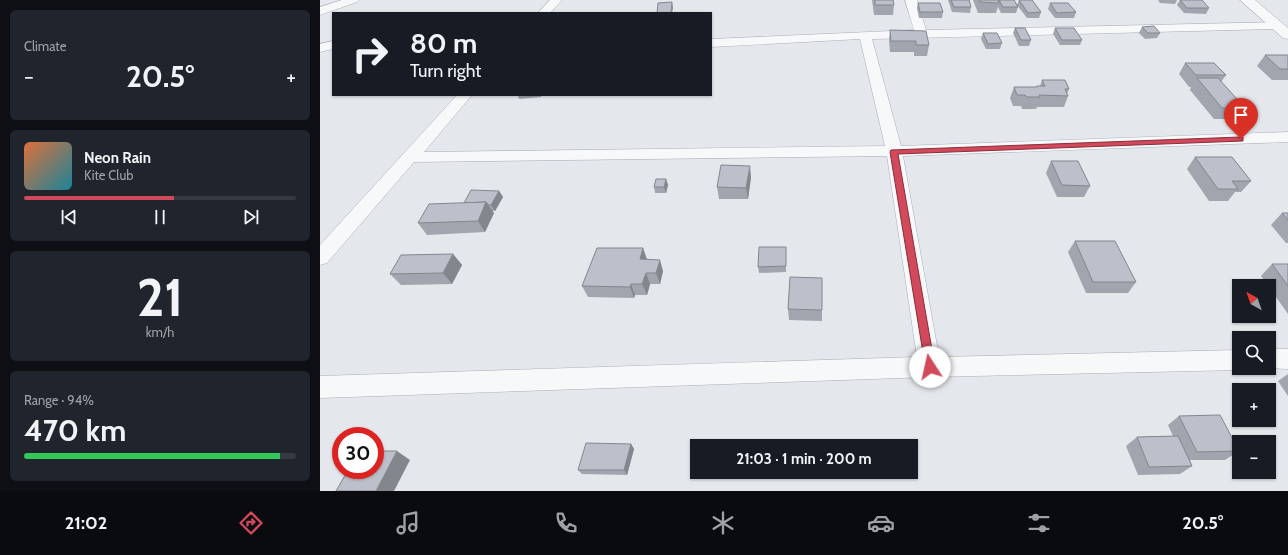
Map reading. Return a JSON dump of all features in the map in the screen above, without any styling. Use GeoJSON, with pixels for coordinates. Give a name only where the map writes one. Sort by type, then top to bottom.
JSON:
{"type":"FeatureCollection","features":[{"type":"Feature","properties":{"kind":"street"},"geometry":{"type":"LineString","coordinates":[[320,11],[353,0]]}},
{"type":"Feature","properties":{"kind":"street"},"geometry":{"type":"LineString","coordinates":[[545,12],[556,0]]}},
{"type":"Feature","properties":{"kind":"street"},"geometry":{"type":"LineString","coordinates":[[911,0],[921,34]]}},
{"type":"Feature","properties":{"kind":"street"},"geometry":{"type":"LineString","coordinates":[[1247,0],[1279,23],[1288,35]]}},
{"type":"Feature","properties":{"kind":"street"},"geometry":{"type":"LineString","coordinates":[[712,43],[865,35],[1279,23]]}},
{"type":"Feature","properties":{"kind":"street"},"geometry":{"type":"LineString","coordinates":[[865,35],[894,152],[930,367]]}},
{"type":"Feature","properties":{"kind":"street"},"geometry":{"type":"LineString","coordinates":[[320,48],[332,45]]}},
{"type":"Feature","properties":{"kind":"street"},"geometry":{"type":"LineString","coordinates":[[320,258],[465,96]]}},
{"type":"Feature","properties":{"kind":"street"},"geometry":{"type":"LineString","coordinates":[[411,157],[894,152],[1288,137]]}},
{"type":"Feature","properties":{"kind":"street"},"geometry":{"type":"LineString","coordinates":[[1276,359],[1288,359]]}},
{"type":"Feature","properties":{"kind":"street"},"geometry":{"type":"LineString","coordinates":[[320,387],[930,367],[1232,360]]}},
{"type":"Feature","properties":{"kind":"building"},"geometry":{"type":"Polygon","coordinates":[[[875,0],[893,0],[894,5],[875,5],[875,0]]]}},
{"type":"Feature","properties":{"kind":"building"},"geometry":{"type":"Polygon","coordinates":[[[951,0],[969,0],[971,7],[954,7],[951,0]]]}},
{"type":"Feature","properties":{"kind":"building"},"geometry":{"type":"Polygon","coordinates":[[[979,0],[998,0],[999,3],[980,2],[979,0]]]}},
{"type":"Feature","properties":{"kind":"building"},"geometry":{"type":"Polygon","coordinates":[[[999,0],[1014,0],[1018,7],[1003,7],[999,0]]]}},
{"type":"Feature","properties":{"kind":"building"},"geometry":{"type":"Polygon","coordinates":[[[1019,0],[1032,0],[1041,12],[1028,13],[1019,0]]]}},
{"type":"Feature","properties":{"kind":"building"},"geometry":{"type":"Polygon","coordinates":[[[1180,0],[1202,0],[1209,8],[1187,8],[1180,0]]]}},
{"type":"Feature","properties":{"kind":"building"},"geometry":{"type":"Polygon","coordinates":[[[672,2],[671,12],[657,12],[658,3],[672,2]]]}},
{"type":"Feature","properties":{"kind":"building"},"geometry":{"type":"Polygon","coordinates":[[[918,3],[940,3],[943,12],[920,12],[918,3]]]}},
{"type":"Feature","properties":{"kind":"building"},"geometry":{"type":"Polygon","coordinates":[[[1050,3],[1068,3],[1076,12],[1057,13],[1050,3]]]}},
{"type":"Feature","properties":{"kind":"building"},"geometry":{"type":"Polygon","coordinates":[[[1154,26],[1160,33],[1148,33],[1142,27],[1154,26]]]}},
{"type":"Feature","properties":{"kind":"building"},"geometry":{"type":"Polygon","coordinates":[[[1015,28],[1025,28],[1031,40],[1021,40],[1015,28]]]}},
{"type":"Feature","properties":{"kind":"building"},"geometry":{"type":"Polygon","coordinates":[[[1055,28],[1074,28],[1082,40],[1062,40],[1055,28]]]}},
{"type":"Feature","properties":{"kind":"building"},"geometry":{"type":"Polygon","coordinates":[[[890,30],[926,31],[929,45],[916,45],[916,41],[891,41],[890,30]]]}},
{"type":"Feature","properties":{"kind":"building"},"geometry":{"type":"Polygon","coordinates":[[[983,33],[997,33],[1002,43],[988,44],[983,33]]]}},
{"type":"Feature","properties":{"kind":"building"},"geometry":{"type":"Polygon","coordinates":[[[1265,55],[1288,55],[1288,69],[1280,69],[1265,55]]]}},
{"type":"Feature","properties":{"kind":"building"},"geometry":{"type":"Polygon","coordinates":[[[1185,63],[1214,63],[1226,75],[1196,75],[1185,63]]]}},
{"type":"Feature","properties":{"kind":"building"},"geometry":{"type":"Polygon","coordinates":[[[1197,78],[1218,78],[1245,108],[1222,108],[1197,78]]]}},
{"type":"Feature","properties":{"kind":"building"},"geometry":{"type":"Polygon","coordinates":[[[1042,80],[1065,80],[1069,89],[1065,89],[1068,96],[1039,95],[1040,97],[1027,97],[1025,95],[1017,95],[1014,87],[1045,86],[1042,80]]]}},
{"type":"Feature","properties":{"kind":"building"},"geometry":{"type":"Polygon","coordinates":[[[1195,157],[1232,157],[1251,181],[1232,181],[1238,189],[1218,189],[1195,157]]]}},
{"type":"Feature","properties":{"kind":"building"},"geometry":{"type":"Polygon","coordinates":[[[1051,161],[1078,161],[1090,186],[1062,185],[1051,161]]]}},
{"type":"Feature","properties":{"kind":"building"},"geometry":{"type":"Polygon","coordinates":[[[721,165],[750,166],[746,188],[717,187],[721,165]]]}},
{"type":"Feature","properties":{"kind":"building"},"geometry":{"type":"Polygon","coordinates":[[[656,179],[666,179],[664,187],[654,187],[656,179]]]}},
{"type":"Feature","properties":{"kind":"building"},"geometry":{"type":"Polygon","coordinates":[[[471,190],[499,191],[491,205],[486,202],[464,203],[471,190]]]}},
{"type":"Feature","properties":{"kind":"building"},"geometry":{"type":"Polygon","coordinates":[[[486,202],[478,221],[418,223],[429,204],[486,202]]]}},
{"type":"Feature","properties":{"kind":"building"},"geometry":{"type":"Polygon","coordinates":[[[1282,213],[1288,213],[1288,220],[1282,213]]]}},
{"type":"Feature","properties":{"kind":"building"},"geometry":{"type":"Polygon","coordinates":[[[1075,241],[1115,241],[1136,282],[1093,282],[1075,241]]]}},
{"type":"Feature","properties":{"kind":"building"},"geometry":{"type":"Polygon","coordinates":[[[759,247],[786,247],[786,266],[758,267],[759,247]]]}},
{"type":"Feature","properties":{"kind":"building"},"geometry":{"type":"Polygon","coordinates":[[[597,248],[643,248],[640,259],[660,260],[656,273],[646,273],[642,284],[631,284],[630,287],[582,286],[597,248]]]}},
{"type":"Feature","properties":{"kind":"building"},"geometry":{"type":"Polygon","coordinates":[[[453,254],[443,273],[390,274],[401,255],[453,254]]]}},
{"type":"Feature","properties":{"kind":"building"},"geometry":{"type":"Polygon","coordinates":[[[1272,264],[1288,264],[1288,286],[1272,264]]]}},
{"type":"Feature","properties":{"kind":"building"},"geometry":{"type":"Polygon","coordinates":[[[790,277],[822,278],[822,310],[788,309],[790,277]]]}},
{"type":"Feature","properties":{"kind":"building"},"geometry":{"type":"Polygon","coordinates":[[[1220,415],[1232,438],[1232,451],[1197,452],[1179,416],[1220,415]]]}},
{"type":"Feature","properties":{"kind":"building"},"geometry":{"type":"Polygon","coordinates":[[[1178,436],[1192,466],[1149,467],[1137,437],[1178,436]]]}},
{"type":"Feature","properties":{"kind":"building"},"geometry":{"type":"Polygon","coordinates":[[[586,443],[631,444],[624,470],[578,470],[586,443]]]}},
{"type":"Feature","properties":{"kind":"building"},"geometry":{"type":"Polygon","coordinates":[[[384,451],[397,451],[384,476],[384,451]]]}},
{"type":"Feature","properties":{"kind":"building"},"geometry":{"type":"Polygon","coordinates":[[[343,479],[382,479],[376,491],[336,491],[343,479]]]}},
{"type":"Feature","properties":{"kind":"route"},"geometry":{"type":"LineString","coordinates":[[930,367],[894,152],[1241,139]]}}]}
